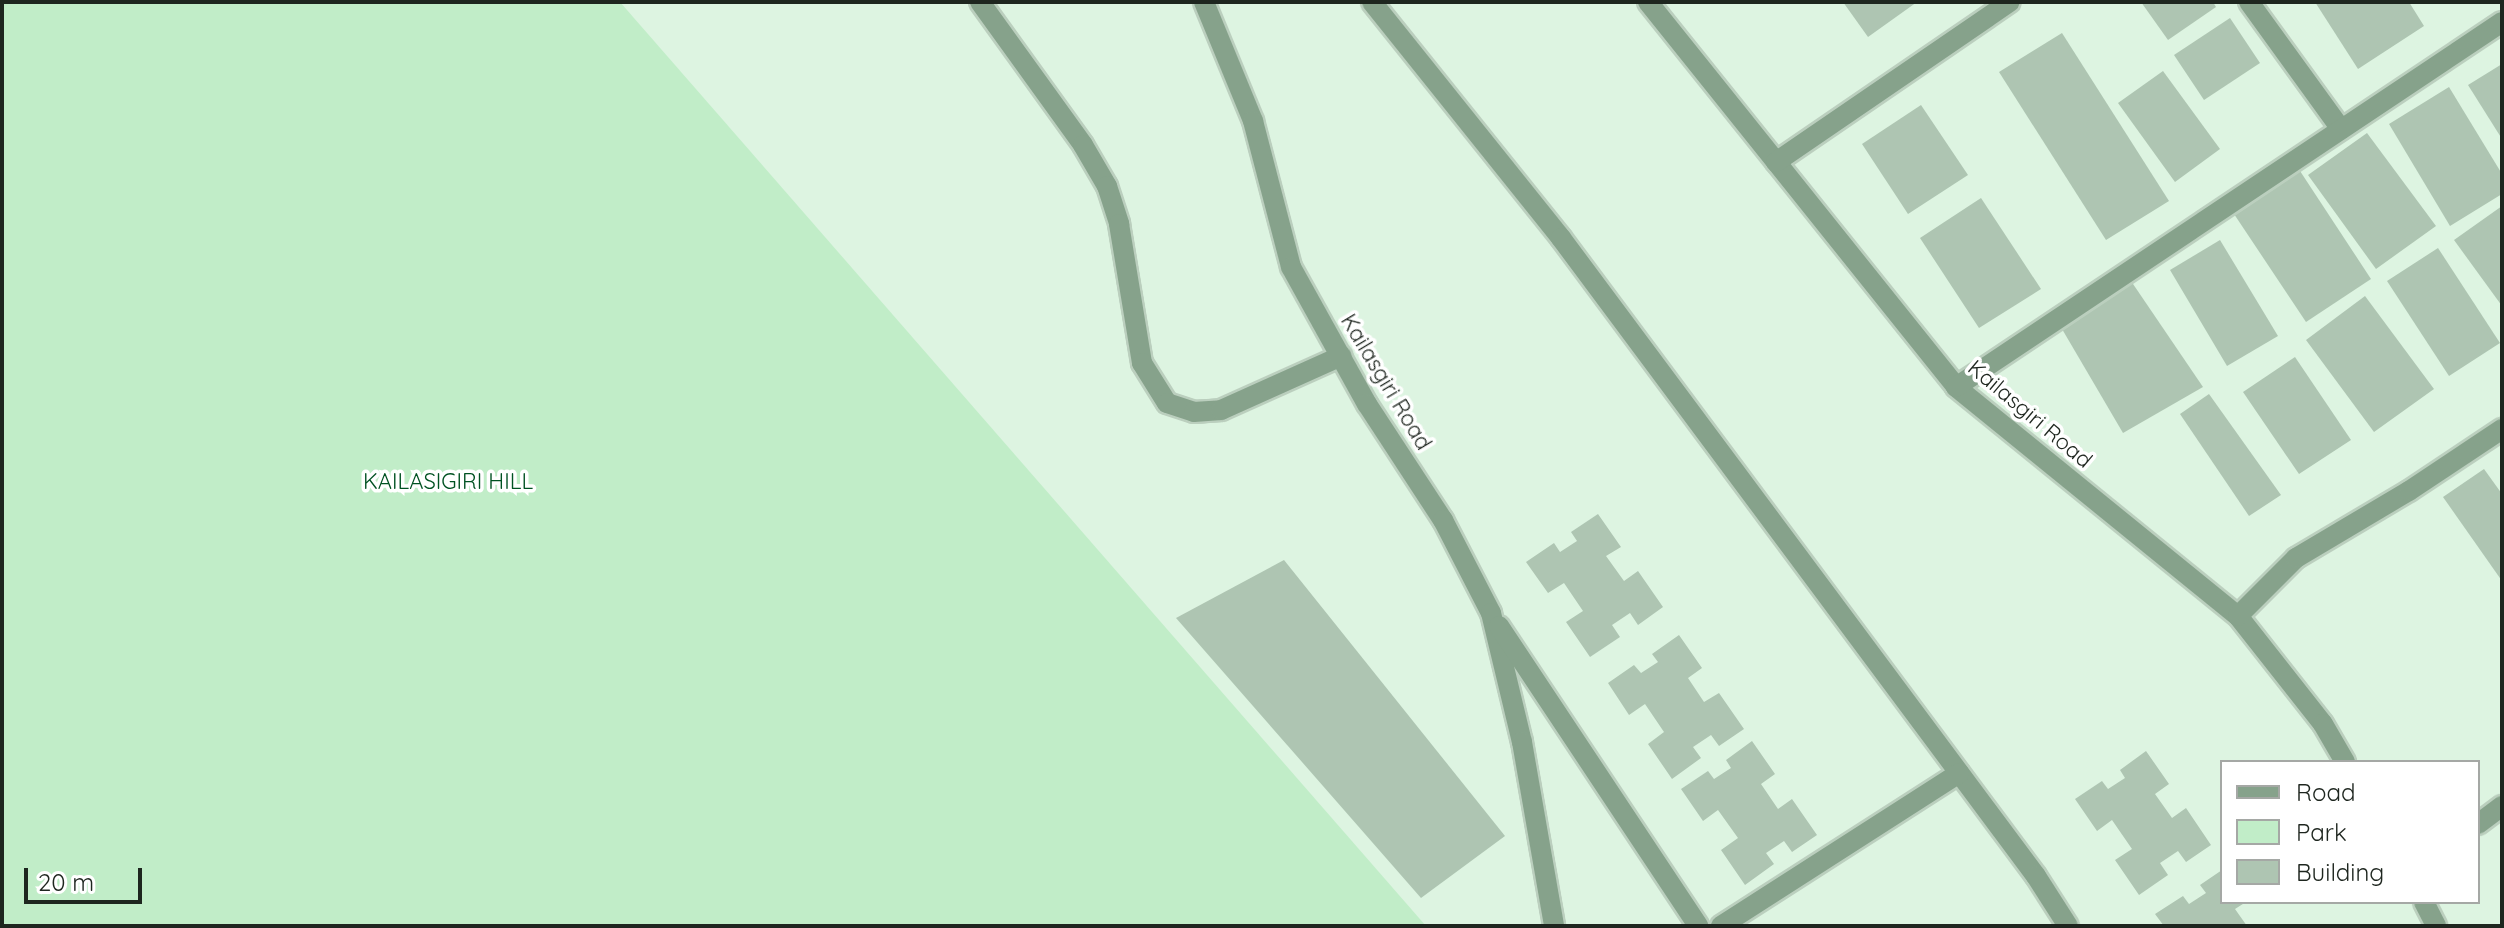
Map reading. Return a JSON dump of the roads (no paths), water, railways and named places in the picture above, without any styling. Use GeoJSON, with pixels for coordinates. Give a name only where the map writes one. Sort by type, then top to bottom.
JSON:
{"type":"FeatureCollection","features":[{"type":"Feature","properties":{"kind":"street"},"geometry":{"type":"LineString","coordinates":[[980,2],[1083,145],[1107,186],[1119,224],[1142,363],[1167,403],[1194,412],[1221,410],[1341,356]]}},
{"type":"Feature","properties":{"kind":"street","name":"Kailasgiri Road"},"geometry":{"type":"LineString","coordinates":[[1204,2],[1253,121],[1291,267],[1367,404],[1443,520],[1491,613],[1522,742],[1554,926]]}},
{"type":"Feature","properties":{"kind":"street"},"geometry":{"type":"LineString","coordinates":[[1372,2],[1561,238],[1959,773],[2068,926]]}},
{"type":"Feature","properties":{"kind":"street","name":"Kailasgiri Road"},"geometry":{"type":"LineString","coordinates":[[1648,2],[1956,387],[2238,616],[2323,724],[2344,760]]}},
{"type":"Feature","properties":{"kind":"street"},"geometry":{"type":"LineString","coordinates":[[1776,162],[2010,2]]}},
{"type":"Feature","properties":{"kind":"street"},"geometry":{"type":"LineString","coordinates":[[2249,2],[2341,129]]}},
{"type":"Feature","properties":{"kind":"street"},"geometry":{"type":"LineString","coordinates":[[1956,387],[2502,22]]}},
{"type":"Feature","properties":{"kind":"street"},"geometry":{"type":"LineString","coordinates":[[2238,616],[2296,558],[2409,491],[2502,429]]}},
{"type":"Feature","properties":{"kind":"street"},"geometry":{"type":"LineString","coordinates":[[1491,613],[1698,926]]}},
{"type":"Feature","properties":{"kind":"street"},"geometry":{"type":"LineString","coordinates":[[1721,926],[1959,773]]}},
{"type":"Feature","properties":{"kind":"street"},"geometry":{"type":"LineString","coordinates":[[2480,822],[2502,806]]}},
{"type":"Feature","properties":{"kind":"street"},"geometry":{"type":"LineString","coordinates":[[2425,904],[2436,926]]}},
{"type":"Feature","properties":{"kind":"park label","name":"KAILASIGIRI HILL"},"geometry":{"type":"Point","coordinates":[448,482]}}]}
